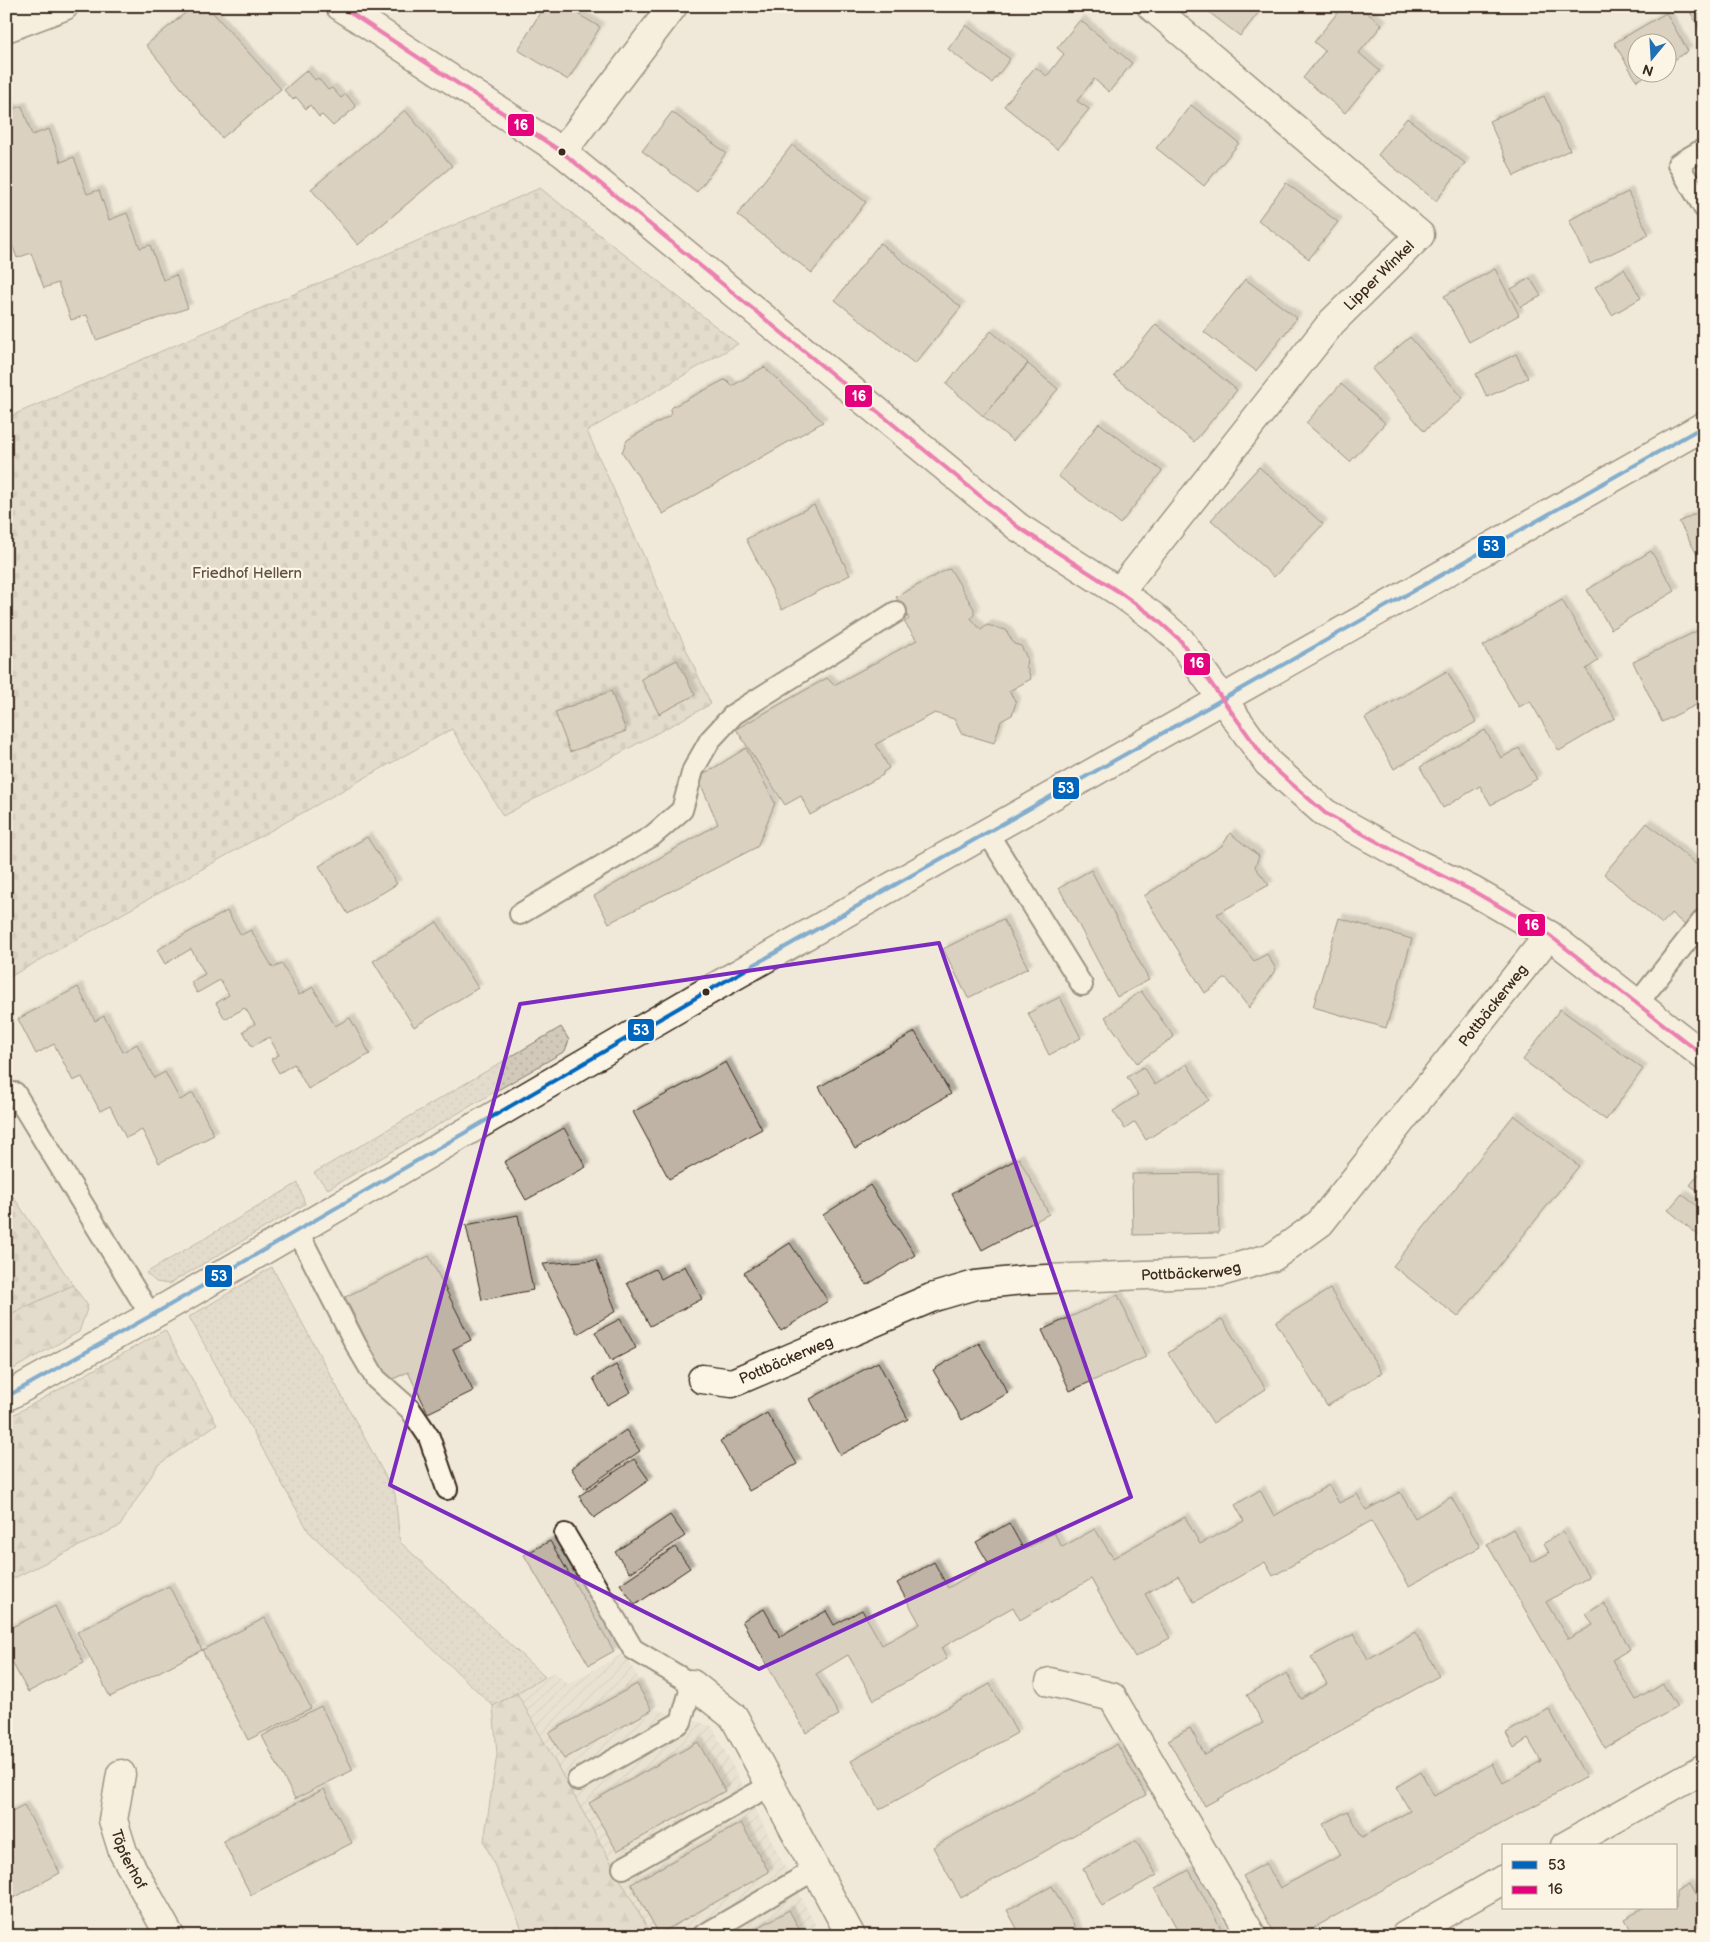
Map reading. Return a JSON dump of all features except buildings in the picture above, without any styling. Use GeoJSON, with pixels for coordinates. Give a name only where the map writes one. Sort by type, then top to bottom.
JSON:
{"type":"FeatureCollection","features":[{"type":"Feature","properties":{"kind":"street"},"geometry":{"type":"LineString","coordinates":[[6,28],[64,6]]}},
{"type":"Feature","properties":{"kind":"street"},"geometry":{"type":"LineString","coordinates":[[340,6],[562,152],[1018,527],[1119,592],[1154,617],[1180,640],[1268,763],[1324,812],[1414,862],[1473,891],[1549,935],[1704,1056]]}},
{"type":"Feature","properties":{"kind":"street"},"geometry":{"type":"LineString","coordinates":[[562,152],[672,6]]}},
{"type":"Feature","properties":{"kind":"street","name":"Lipper Winkel"},"geometry":{"type":"LineString","coordinates":[[1119,592],[1332,322],[1420,235],[1151,6]]}},
{"type":"Feature","properties":{"kind":"street"},"geometry":{"type":"LineString","coordinates":[[6,1397],[150,1316],[577,1066],[1704,426]]}},
{"type":"Feature","properties":{"kind":"street","name":"Pottbäckerweg"},"geometry":{"type":"LineString","coordinates":[[702,1379],[732,1383],[931,1298],[975,1285],[1023,1280],[1220,1272],[1273,1257],[1320,1223],[1549,935]]}},
{"type":"Feature","properties":{"kind":"street"},"geometry":{"type":"LineString","coordinates":[[1050,1682],[1112,1697],[1252,1936]]}},
{"type":"Feature","properties":{"kind":"street"},"geometry":{"type":"LineString","coordinates":[[692,1684],[734,1717],[851,1936]]}},
{"type":"Feature","properties":{"kind":"street"},"geometry":{"type":"LineString","coordinates":[[1569,1844],[1704,1768]]}},
{"type":"Feature","properties":{"kind":"street","name":"Töpferhof"},"geometry":{"type":"LineString","coordinates":[[120,1774],[113,1820],[123,1852],[170,1936]]}},
{"type":"Feature","properties":{"kind":"street"},"geometry":{"type":"LineString","coordinates":[[1405,1936],[1502,1880]]}},
{"type":"Feature","properties":{"kind":"lane"},"geometry":{"type":"LineString","coordinates":[[1704,149],[1678,164],[1704,208]]}},
{"type":"Feature","properties":{"kind":"lane"},"geometry":{"type":"LineString","coordinates":[[520,914],[652,836],[682,810],[693,770],[710,740],[734,714],[896,612]]}},
{"type":"Feature","properties":{"kind":"lane"},"geometry":{"type":"LineString","coordinates":[[987,832],[1082,985]]}},
{"type":"Feature","properties":{"kind":"lane"},"geometry":{"type":"LineString","coordinates":[[1637,1004],[1704,919]]}},
{"type":"Feature","properties":{"kind":"lane"},"geometry":{"type":"LineString","coordinates":[[15,1093],[150,1316]]}},
{"type":"Feature","properties":{"kind":"lane"},"geometry":{"type":"LineString","coordinates":[[297,1230],[356,1345],[376,1379],[410,1409],[429,1437],[447,1489]]}},
{"type":"Feature","properties":{"kind":"lane"},"geometry":{"type":"LineString","coordinates":[[565,1534],[633,1649],[692,1684],[681,1722],[578,1780]]}},
{"type":"Feature","properties":{"kind":"lane"},"geometry":{"type":"LineString","coordinates":[[623,1868],[770,1785]]}},
{"type":"Feature","properties":{"kind":"lane"},"geometry":{"type":"LineString","coordinates":[[702,1936],[816,1869]]}},
{"type":"Feature","properties":{"kind":"highlighted area"},"geometry":{"type":"Polygon","coordinates":[[[939,943],[1131,1497],[759,1669],[390,1485],[520,1004],[939,943]]]}},
{"type":"Feature","properties":{"kind":"shaded area"},"geometry":{"type":"Polygon","coordinates":[[[624,1653],[656,1709],[712,1726],[821,1936],[652,1936],[517,1693],[554,1672],[568,1684],[624,1653]]]}},
{"type":"Feature","properties":{"kind":"green space","name":"Friedhof Hellern"},"geometry":{"type":"Polygon","coordinates":[[[540,188],[738,344],[587,431],[711,704],[503,816],[452,729],[6,979],[6,418],[540,188]]]}},
{"type":"Feature","properties":{"kind":"green space"},"geometry":{"type":"Polygon","coordinates":[[[561,1027],[569,1040],[565,1051],[328,1189],[314,1173],[561,1027]]]}},
{"type":"Feature","properties":{"kind":"green space"},"geometry":{"type":"Polygon","coordinates":[[[298,1183],[305,1204],[169,1284],[156,1282],[146,1273],[298,1183]]]}},
{"type":"Feature","properties":{"kind":"green space"},"geometry":{"type":"Polygon","coordinates":[[[6,1186],[73,1285],[6,1316],[6,1186]]]}},
{"type":"Feature","properties":{"kind":"green space"},"geometry":{"type":"Polygon","coordinates":[[[272,1267],[395,1494],[400,1542],[545,1677],[493,1706],[309,1532],[189,1317],[272,1267]]]}},
{"type":"Feature","properties":{"kind":"green space"},"geometry":{"type":"Polygon","coordinates":[[[73,1285],[88,1306],[79,1332],[6,1373],[6,1316],[73,1285]]]}},
{"type":"Feature","properties":{"kind":"green space"},"geometry":{"type":"Polygon","coordinates":[[[165,1330],[217,1424],[158,1465],[120,1526],[6,1582],[6,1419],[165,1330]]]}},
{"type":"Feature","properties":{"kind":"green space"},"geometry":{"type":"Polygon","coordinates":[[[517,1693],[652,1936],[525,1936],[484,1841],[497,1754],[493,1706],[517,1693]]]}},
{"type":"Feature","properties":{"kind":"transit line","name":"16"},"geometry":{"type":"LineString","coordinates":[[340,6],[562,152],[1018,527],[1119,592],[1154,617],[1180,640],[1268,763],[1325,813],[1414,862],[1473,891],[1549,935],[1704,1056]]}},
{"type":"Feature","properties":{"kind":"transit line","name":"53"},"geometry":{"type":"LineString","coordinates":[[6,1397],[168,1306],[699,996],[1704,426]]}}]}
